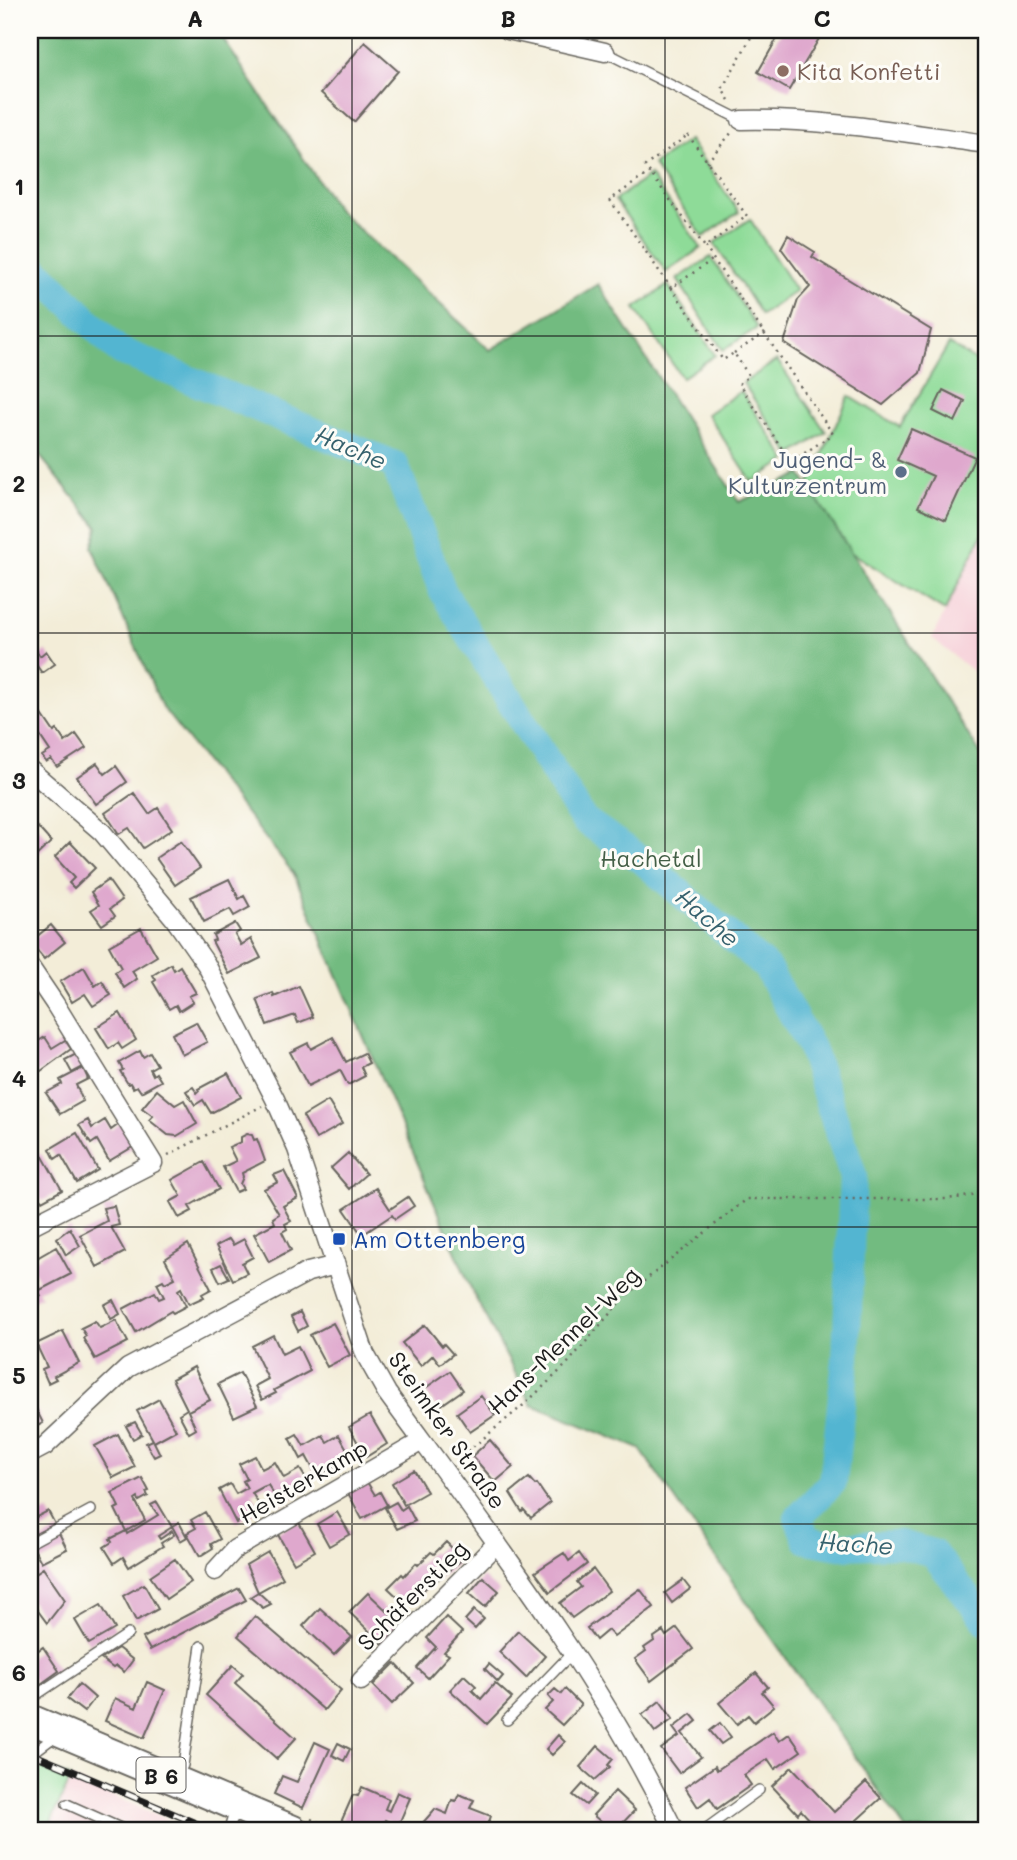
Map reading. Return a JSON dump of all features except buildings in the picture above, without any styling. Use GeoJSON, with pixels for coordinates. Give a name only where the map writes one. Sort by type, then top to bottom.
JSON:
{"type":"FeatureCollection","features":[{"type":"Feature","properties":{"kind":"main road","name":"B 6"},"geometry":{"type":"LineString","coordinates":[[30,1719],[176,1781],[232,1819],[293,1830]]}},
{"type":"Feature","properties":{"kind":"street"},"geometry":{"type":"LineString","coordinates":[[508,30],[605,52]]}},
{"type":"Feature","properties":{"kind":"street"},"geometry":{"type":"LineString","coordinates":[[741,120],[775,120],[987,144]]}},
{"type":"Feature","properties":{"kind":"street","name":"Steimker Straße"},"geometry":{"type":"LineString","coordinates":[[30,770],[102,832],[174,918],[206,964],[298,1149],[365,1354],[387,1393],[498,1543],[573,1652],[612,1714],[674,1830]]}},
{"type":"Feature","properties":{"kind":"street"},"geometry":{"type":"LineString","coordinates":[[30,967],[153,1163],[30,1226]]}},
{"type":"Feature","properties":{"kind":"street"},"geometry":{"type":"LineString","coordinates":[[30,1454],[45,1446],[128,1368],[309,1272],[336,1265]]}},
{"type":"Feature","properties":{"kind":"street","name":"Heisterkamp"},"geometry":{"type":"LineString","coordinates":[[215,1571],[235,1549],[422,1441]]}},
{"type":"Feature","properties":{"kind":"street","name":"Schäferstieg"},"geometry":{"type":"LineString","coordinates":[[361,1681],[498,1543]]}},
{"type":"Feature","properties":{"kind":"lane"},"geometry":{"type":"LineString","coordinates":[[605,52],[741,120]]}},
{"type":"Feature","properties":{"kind":"lane"},"geometry":{"type":"LineString","coordinates":[[30,1544],[91,1510]]}},
{"type":"Feature","properties":{"kind":"lane"},"geometry":{"type":"LineString","coordinates":[[30,1699],[128,1634]]}},
{"type":"Feature","properties":{"kind":"lane"},"geometry":{"type":"LineString","coordinates":[[176,1781],[183,1765],[201,1646]]}},
{"type":"Feature","properties":{"kind":"lane"},"geometry":{"type":"LineString","coordinates":[[507,1720],[573,1652]]}},
{"type":"Feature","properties":{"kind":"lane"},"geometry":{"type":"LineString","coordinates":[[30,1755],[61,1732]]}},
{"type":"Feature","properties":{"kind":"lane"},"geometry":{"type":"LineString","coordinates":[[704,1830],[759,1790]]}},
{"type":"Feature","properties":{"kind":"lane"},"geometry":{"type":"LineString","coordinates":[[67,1804],[125,1830]]}},
{"type":"Feature","properties":{"kind":"path"},"geometry":{"type":"LineString","coordinates":[[707,162],[741,120],[722,89],[755,30]]}},
{"type":"Feature","properties":{"kind":"path"},"geometry":{"type":"LineString","coordinates":[[705,247],[747,216],[688,135],[645,166],[765,332],[834,434],[791,462],[739,384],[749,376],[734,353]]}},
{"type":"Feature","properties":{"kind":"path"},"geometry":{"type":"LineString","coordinates":[[650,172],[610,200],[671,288],[723,360],[765,332]]}},
{"type":"Feature","properties":{"kind":"path"},"geometry":{"type":"LineString","coordinates":[[671,288],[713,260]]}},
{"type":"Feature","properties":{"kind":"path"},"geometry":{"type":"LineString","coordinates":[[153,1163],[275,1099]]}},
{"type":"Feature","properties":{"kind":"path","name":"Hans-Mennel-Weg"},"geometry":{"type":"LineString","coordinates":[[444,1471],[535,1395],[567,1363],[624,1297],[747,1199],[947,1199],[987,1194]]}},
{"type":"Feature","properties":{"kind":"shaded area"},"geometry":{"type":"Polygon","coordinates":[[[987,525],[987,683],[932,638],[987,525]]]}},
{"type":"Feature","properties":{"kind":"shaded area"},"geometry":{"type":"Polygon","coordinates":[[[71,1778],[192,1830],[47,1830],[71,1778]]]}},
{"type":"Feature","properties":{"kind":"green space","name":"Hachetal"},"geometry":{"type":"Polygon","coordinates":[[[30,30],[217,30],[338,210],[490,350],[598,284],[739,502],[801,474],[987,764],[987,1830],[906,1830],[640,1449],[532,1405],[473,1293],[294,874],[162,707],[92,547],[98,527],[30,444],[30,30]]]}},
{"type":"Feature","properties":{"kind":"green space"},"geometry":{"type":"Polygon","coordinates":[[[689,140],[739,212],[703,237],[653,165],[689,140]]]}},
{"type":"Feature","properties":{"kind":"green space"},"geometry":{"type":"Polygon","coordinates":[[[650,175],[701,248],[666,272],[615,200],[650,175]]]}},
{"type":"Feature","properties":{"kind":"green space"},"geometry":{"type":"Polygon","coordinates":[[[750,219],[796,291],[761,315],[714,243],[750,219]]]}},
{"type":"Feature","properties":{"kind":"green space"},"geometry":{"type":"Polygon","coordinates":[[[711,257],[757,328],[723,350],[677,279],[711,257]]]}},
{"type":"Feature","properties":{"kind":"green space"},"geometry":{"type":"Polygon","coordinates":[[[668,285],[715,355],[682,378],[635,308],[668,285]]]}},
{"type":"Feature","properties":{"kind":"green space","name":"Jugend- & Kulturzentrum"},"geometry":{"type":"Polygon","coordinates":[[[949,344],[987,368],[987,525],[945,611],[794,517],[849,396],[900,427],[949,344]]]}},
{"type":"Feature","properties":{"kind":"green space"},"geometry":{"type":"Polygon","coordinates":[[[777,360],[826,432],[791,455],[743,383],[777,360]]]}},
{"type":"Feature","properties":{"kind":"green space"},"geometry":{"type":"Polygon","coordinates":[[[741,391],[787,460],[752,482],[707,414],[741,391]]]}},
{"type":"Feature","properties":{"kind":"green space"},"geometry":{"type":"Polygon","coordinates":[[[34,1762],[71,1778],[47,1830],[30,1829],[30,1763],[34,1762]]]}},
{"type":"Feature","properties":{"kind":"waterway","name":"Hache"},"geometry":{"type":"LineString","coordinates":[[30,264],[118,350],[395,465],[443,592],[583,819],[642,860],[767,968],[811,1048],[853,1175],[846,1359],[833,1482],[798,1518],[807,1540],[839,1546],[900,1544],[933,1553],[987,1622]]}},
{"type":"Feature","properties":{"kind":"railway"},"geometry":{"type":"LineString","coordinates":[[30,1753],[212,1830]]}},
{"type":"Feature","properties":{"kind":"place","name":"Kita Konfetti"},"geometry":{"type":"Point","coordinates":[783,71]}},
{"type":"Feature","properties":{"kind":"place","name":"Jugend- & Kulturzentrum"},"geometry":{"type":"Point","coordinates":[901,472]}},
{"type":"Feature","properties":{"kind":"place","name":"Am Otternberg"},"geometry":{"type":"Point","coordinates":[339,1239]}}]}
